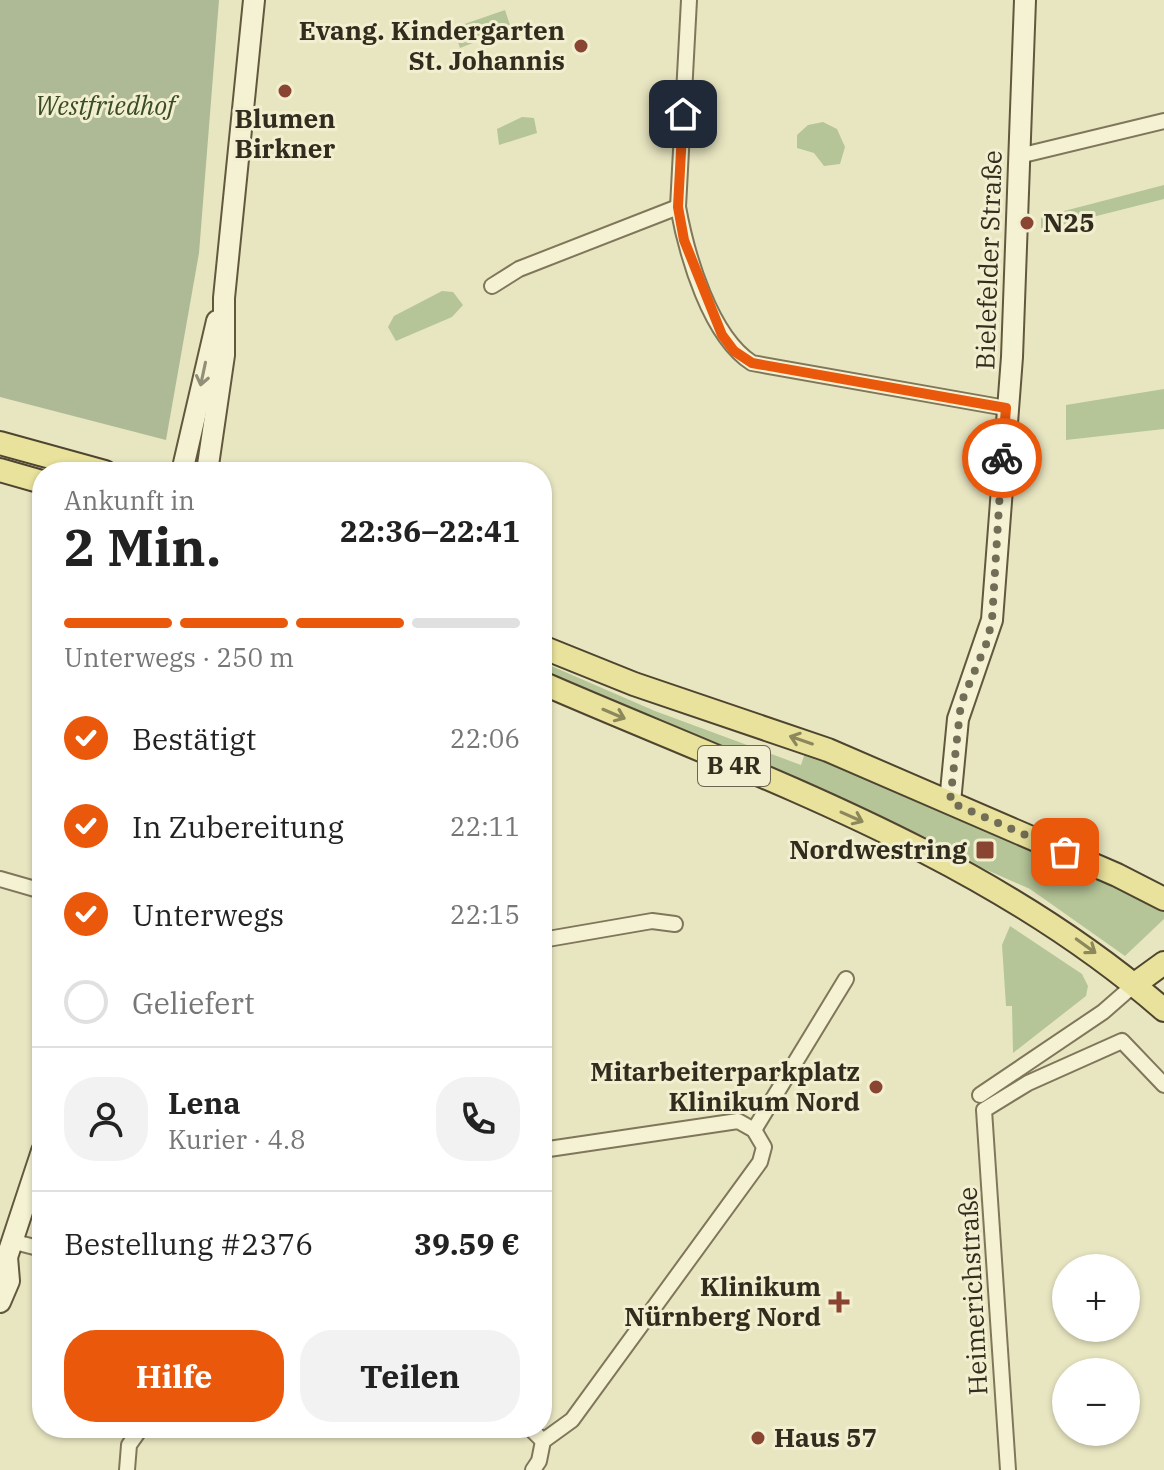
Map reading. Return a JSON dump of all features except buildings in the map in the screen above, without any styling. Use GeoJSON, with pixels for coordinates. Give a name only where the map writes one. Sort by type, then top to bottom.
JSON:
{"type":"FeatureCollection","features":[{"type":"Feature","properties":{"kind":"main road"},"geometry":{"type":"LineString","coordinates":[[0,443],[69,462]]}},
{"type":"Feature","properties":{"kind":"main road"},"geometry":{"type":"LineString","coordinates":[[0,470],[32,479]]}},
{"type":"Feature","properties":{"kind":"main road","name":"B 4R"},"geometry":{"type":"LineString","coordinates":[[552,651],[634,684],[811,743],[1117,875],[1164,899]]}},
{"type":"Feature","properties":{"kind":"main road","name":"B 4R"},"geometry":{"type":"LineString","coordinates":[[552,687],[940,858],[1047,919],[1135,984],[1164,1010]]}},
{"type":"Feature","properties":{"kind":"main road"},"geometry":{"type":"LineString","coordinates":[[1135,984],[1164,963]]}},
{"type":"Feature","properties":{"kind":"main road"},"geometry":{"type":"LineString","coordinates":[[1135,984],[1164,984]]}},
{"type":"Feature","properties":{"kind":"street"},"geometry":{"type":"LineString","coordinates":[[208,462],[224,355],[224,298],[254,0]]}},
{"type":"Feature","properties":{"kind":"street"},"geometry":{"type":"LineString","coordinates":[[689,0],[678,207],[684,240],[722,335],[734,351],[752,363],[1006,408]]}},
{"type":"Feature","properties":{"kind":"street","name":"Bielefelder Straße"},"geometry":{"type":"LineString","coordinates":[[950,802],[961,703],[987,642],[992,620],[1012,357],[1025,0]]}},
{"type":"Feature","properties":{"kind":"street"},"geometry":{"type":"LineString","coordinates":[[1019,156],[1164,121]]}},
{"type":"Feature","properties":{"kind":"street"},"geometry":{"type":"LineString","coordinates":[[492,286],[519,269],[678,207]]}},
{"type":"Feature","properties":{"kind":"street"},"geometry":{"type":"LineString","coordinates":[[184,462],[206,358],[224,298]]}},
{"type":"Feature","properties":{"kind":"street"},"geometry":{"type":"LineString","coordinates":[[0,879],[32,888]]}},
{"type":"Feature","properties":{"kind":"street"},"geometry":{"type":"LineString","coordinates":[[552,938],[652,921],[675,924]]}},
{"type":"Feature","properties":{"kind":"street"},"geometry":{"type":"LineString","coordinates":[[754,1130],[846,979]]}},
{"type":"Feature","properties":{"kind":"street"},"geometry":{"type":"LineString","coordinates":[[982,1102],[1103,1012],[1135,984]]}},
{"type":"Feature","properties":{"kind":"street"},"geometry":{"type":"LineString","coordinates":[[982,1102],[1122,1041],[1164,1085]]}},
{"type":"Feature","properties":{"kind":"street","name":"Heimerichstraße"},"geometry":{"type":"LineString","coordinates":[[982,1102],[1008,1470]]}},
{"type":"Feature","properties":{"kind":"street"},"geometry":{"type":"LineString","coordinates":[[552,1149],[738,1121],[754,1130],[764,1147],[760,1162],[572,1420],[552,1434]]}},
{"type":"Feature","properties":{"kind":"street"},"geometry":{"type":"LineString","coordinates":[[0,1302],[9,1281],[4,1255],[32,1178]]}},
{"type":"Feature","properties":{"kind":"street"},"geometry":{"type":"LineString","coordinates":[[4,1255],[32,1251]]}},
{"type":"Feature","properties":{"kind":"street"},"geometry":{"type":"LineString","coordinates":[[127,1470],[129,1445],[134,1438]]}},
{"type":"Feature","properties":{"kind":"street"},"geometry":{"type":"LineString","coordinates":[[540,1438],[543,1441]]}},
{"type":"Feature","properties":{"kind":"street"},"geometry":{"type":"LineString","coordinates":[[533,1470],[539,1461],[543,1441],[547,1438]]}},
{"type":"Feature","properties":{"kind":"green space","name":"Westfriedhof"},"geometry":{"type":"Polygon","coordinates":[[[0,0],[219,0],[199,253],[166,440],[0,397],[0,0]]]}},
{"type":"Feature","properties":{"kind":"green space"},"geometry":{"type":"Polygon","coordinates":[[[505,10],[511,28],[460,48],[453,28],[505,10]]]}},
{"type":"Feature","properties":{"kind":"green space"},"geometry":{"type":"Polygon","coordinates":[[[522,117],[534,118],[537,133],[499,145],[497,129],[522,117]]]}},
{"type":"Feature","properties":{"kind":"green space"},"geometry":{"type":"Polygon","coordinates":[[[823,122],[837,129],[845,147],[840,164],[824,166],[814,153],[797,148],[797,135],[808,125],[823,122]]]}},
{"type":"Feature","properties":{"kind":"green space"},"geometry":{"type":"Polygon","coordinates":[[[1164,185],[1164,199],[1041,230],[1041,217],[1164,185]]]}},
{"type":"Feature","properties":{"kind":"green space"},"geometry":{"type":"Polygon","coordinates":[[[442,291],[453,292],[463,305],[452,317],[396,341],[388,327],[394,316],[442,291]]]}},
{"type":"Feature","properties":{"kind":"green space"},"geometry":{"type":"Polygon","coordinates":[[[1164,389],[1164,429],[1066,440],[1066,405],[1164,389]]]}},
{"type":"Feature","properties":{"kind":"green space"},"geometry":{"type":"Polygon","coordinates":[[[552,666],[655,711],[801,765],[806,750],[1164,907],[1164,919],[1125,956],[1030,889],[552,678],[552,666]]]}},
{"type":"Feature","properties":{"kind":"green space"},"geometry":{"type":"Polygon","coordinates":[[[1010,926],[1082,974],[1088,986],[1086,996],[1013,1053],[1012,1006],[1006,1006],[1002,945],[1010,926]]]}},
{"type":"Feature","properties":{"kind":"way so far"},"geometry":{"type":"LineString","coordinates":[[1002,458],[992,620],[987,642],[961,703],[950,802],[1065,852]]}},
{"type":"Feature","properties":{"kind":"place","name":"Evang. Kindergarten St. Johannis"},"geometry":{"type":"Point","coordinates":[581,46]}},
{"type":"Feature","properties":{"kind":"place","name":"Blumen Birkner"},"geometry":{"type":"Point","coordinates":[285,91]}},
{"type":"Feature","properties":{"kind":"place","name":"N25"},"geometry":{"type":"Point","coordinates":[1027,223]}},
{"type":"Feature","properties":{"kind":"place","name":"Nordwestring"},"geometry":{"type":"Point","coordinates":[985,850]}},
{"type":"Feature","properties":{"kind":"place","name":"Mitarbeiterparkplatz Klinikum Nord"},"geometry":{"type":"Point","coordinates":[876,1087]}},
{"type":"Feature","properties":{"kind":"place","name":"Klinikum Nürnberg Nord"},"geometry":{"type":"Point","coordinates":[839,1302]}},
{"type":"Feature","properties":{"kind":"place","name":"Haus 57"},"geometry":{"type":"Point","coordinates":[758,1438]}},
{"type":"Feature","properties":{"kind":"route"},"geometry":{"type":"LineString","coordinates":[[683,114],[678,207],[684,240],[722,335],[734,351],[752,363],[1006,408],[1002,458]]}}]}
